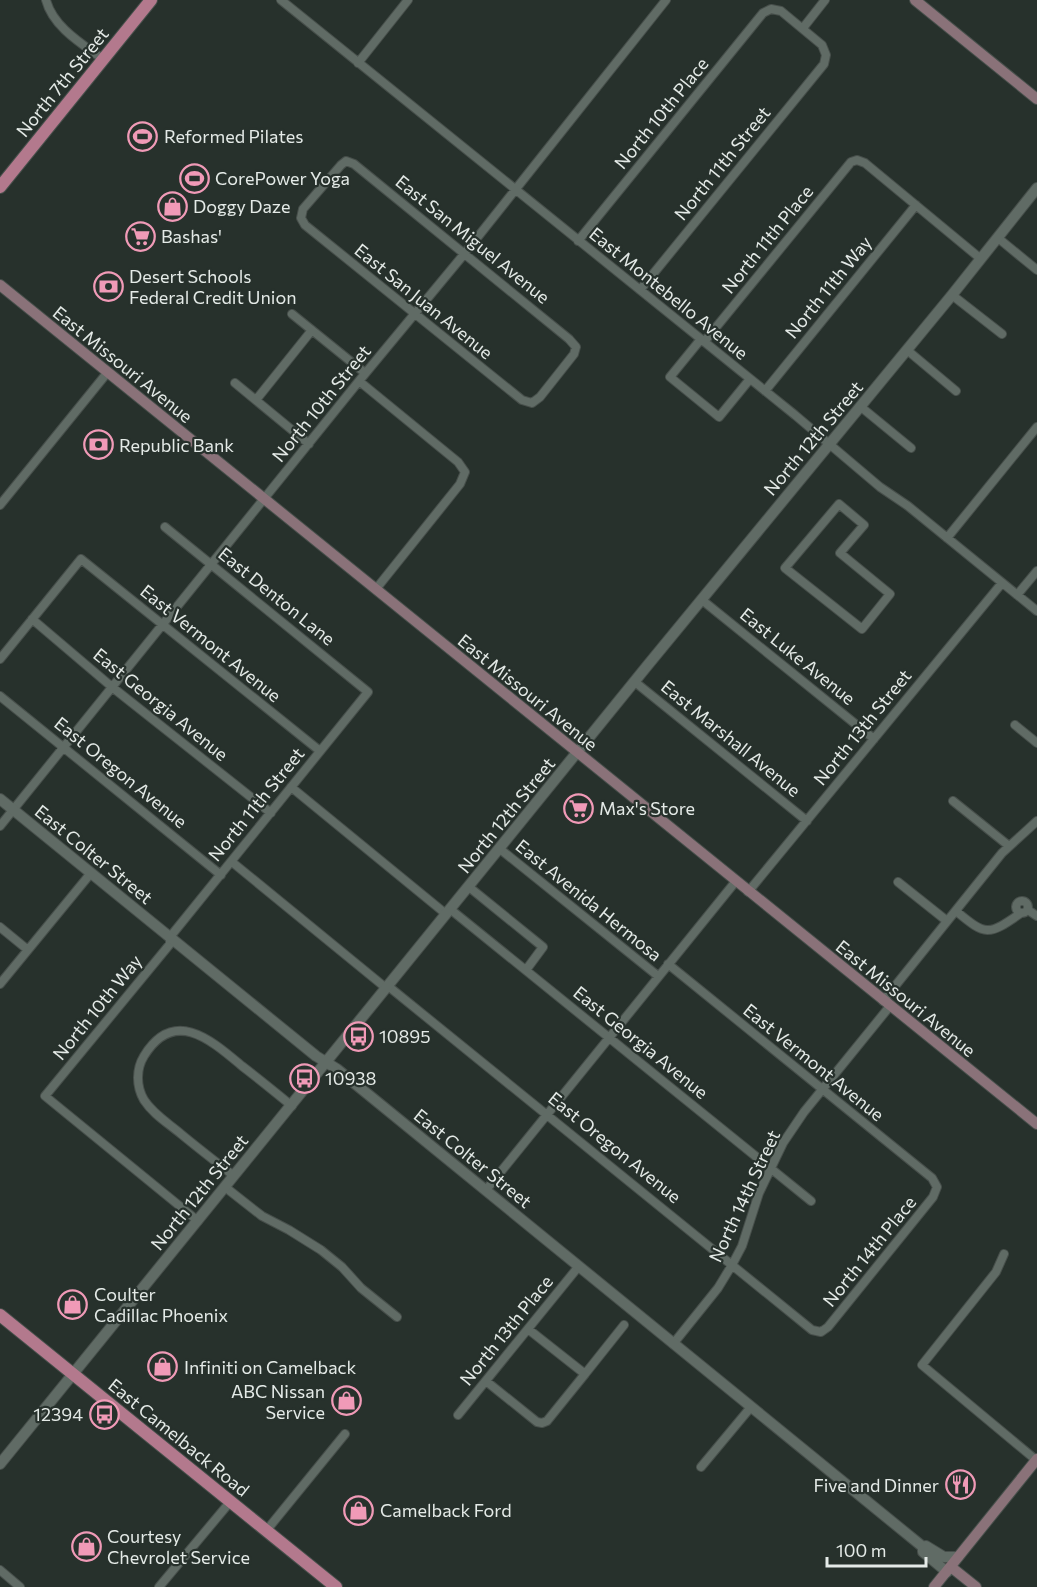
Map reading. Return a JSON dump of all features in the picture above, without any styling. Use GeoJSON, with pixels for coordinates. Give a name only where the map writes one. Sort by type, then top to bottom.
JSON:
{"type":"FeatureCollection","features":[{"type":"Feature","properties":{"kind":"main road","name":"North 7th Street"},"geometry":{"type":"LineString","coordinates":[[0,187],[151,0]]}},
{"type":"Feature","properties":{"kind":"main road"},"geometry":{"type":"LineString","coordinates":[[918,1],[1037,99]]}},
{"type":"Feature","properties":{"kind":"main road","name":"East Missouri Avenue"},"geometry":{"type":"LineString","coordinates":[[0,285],[1037,1124]]}},
{"type":"Feature","properties":{"kind":"main road","name":"East Camelback Road"},"geometry":{"type":"LineString","coordinates":[[0,1315],[336,1587]]}},
{"type":"Feature","properties":{"kind":"main road"},"geometry":{"type":"LineString","coordinates":[[934,1587],[1037,1460]]}},
{"type":"Feature","properties":{"kind":"main road","name":"East Colter Street"},"geometry":{"type":"LineString","coordinates":[[949,1569],[976,1587]]}},
{"type":"Feature","properties":{"kind":"street"},"geometry":{"type":"LineString","coordinates":[[46,0],[48,10],[60,25],[104,60]]}},
{"type":"Feature","properties":{"kind":"street","name":"East Montebello Avenue"},"geometry":{"type":"LineString","coordinates":[[281,0],[872,480],[1037,611]]}},
{"type":"Feature","properties":{"kind":"street"},"geometry":{"type":"LineString","coordinates":[[358,63],[408,0]]}},
{"type":"Feature","properties":{"kind":"street","name":"North 10th Street"},"geometry":{"type":"LineString","coordinates":[[0,826],[465,253],[666,0]]}},
{"type":"Feature","properties":{"kind":"street"},"geometry":{"type":"LineString","coordinates":[[803,28],[825,0]]}},
{"type":"Feature","properties":{"kind":"street","name":"North 10th Place"},"geometry":{"type":"LineString","coordinates":[[578,241],[763,13],[771,9],[781,11],[803,28]]}},
{"type":"Feature","properties":{"kind":"street","name":"North 11th Street"},"geometry":{"type":"LineString","coordinates":[[640,290],[824,64],[826,55],[822,45],[803,28]]}},
{"type":"Feature","properties":{"kind":"street","name":"North 11th Place"},"geometry":{"type":"LineString","coordinates":[[750,379],[719,417],[670,377],[703,341],[851,162],[857,160],[865,163],[916,205]]}},
{"type":"Feature","properties":{"kind":"street","name":"East San Juan Avenue"},"geometry":{"type":"LineString","coordinates":[[346,161],[303,209],[301,218],[305,225],[522,400],[532,403]]}},
{"type":"Feature","properties":{"kind":"street","name":"East San Miguel Avenue"},"geometry":{"type":"LineString","coordinates":[[346,161],[354,164],[465,253],[576,347],[574,354],[540,397],[532,403]]}},
{"type":"Feature","properties":{"kind":"street","name":"North 12th Street"},"geometry":{"type":"LineString","coordinates":[[0,1464],[1037,188]]}},
{"type":"Feature","properties":{"kind":"street"},"geometry":{"type":"LineString","coordinates":[[916,205],[981,259]]}},
{"type":"Feature","properties":{"kind":"street","name":"North 11th Way"},"geometry":{"type":"LineString","coordinates":[[765,391],[916,205]]}},
{"type":"Feature","properties":{"kind":"street"},"geometry":{"type":"LineString","coordinates":[[998,238],[1037,270]]}},
{"type":"Feature","properties":{"kind":"street"},"geometry":{"type":"LineString","coordinates":[[952,295],[1002,334]]}},
{"type":"Feature","properties":{"kind":"street"},"geometry":{"type":"LineString","coordinates":[[292,314],[365,374]]}},
{"type":"Feature","properties":{"kind":"street"},"geometry":{"type":"LineString","coordinates":[[256,400],[312,330]]}},
{"type":"Feature","properties":{"kind":"street"},"geometry":{"type":"LineString","coordinates":[[907,350],[956,391]]}},
{"type":"Feature","properties":{"kind":"street"},"geometry":{"type":"LineString","coordinates":[[0,506],[108,373]]}},
{"type":"Feature","properties":{"kind":"street"},"geometry":{"type":"LineString","coordinates":[[359,381],[458,462],[465,472],[460,484],[376,589]]}},
{"type":"Feature","properties":{"kind":"street"},"geometry":{"type":"LineString","coordinates":[[235,383],[309,444]]}},
{"type":"Feature","properties":{"kind":"street"},"geometry":{"type":"LineString","coordinates":[[861,407],[911,448]]}},
{"type":"Feature","properties":{"kind":"street"},"geometry":{"type":"LineString","coordinates":[[947,538],[1037,427]]}},
{"type":"Feature","properties":{"kind":"street"},"geometry":{"type":"LineString","coordinates":[[839,504],[864,525],[840,554],[890,594],[862,629],[785,568],[839,504]]}},
{"type":"Feature","properties":{"kind":"street","name":"East Denton Lane"},"geometry":{"type":"LineString","coordinates":[[165,527],[368,692]]}},
{"type":"Feature","properties":{"kind":"street","name":"East Vermont Avenue"},"geometry":{"type":"LineString","coordinates":[[32,620],[81,559],[320,751]]}},
{"type":"Feature","properties":{"kind":"street"},"geometry":{"type":"LineString","coordinates":[[1017,595],[1037,571]]}},
{"type":"Feature","properties":{"kind":"street","name":"North 13th Street"},"geometry":{"type":"LineString","coordinates":[[748,892],[1002,583]]}},
{"type":"Feature","properties":{"kind":"street","name":"East Luke Avenue"},"geometry":{"type":"LineString","coordinates":[[702,600],[874,739]]}},
{"type":"Feature","properties":{"kind":"street"},"geometry":{"type":"LineString","coordinates":[[0,659],[32,620]]}},
{"type":"Feature","properties":{"kind":"street","name":"East Georgia Avenue"},"geometry":{"type":"LineString","coordinates":[[32,620],[112,687],[271,813]]}},
{"type":"Feature","properties":{"kind":"street","name":"East Marshall Avenue"},"geometry":{"type":"LineString","coordinates":[[635,682],[807,821]]}},
{"type":"Feature","properties":{"kind":"street","name":"North 11th Street"},"geometry":{"type":"LineString","coordinates":[[170,937],[368,692]]}},
{"type":"Feature","properties":{"kind":"street","name":"East Oregon Avenue"},"geometry":{"type":"LineString","coordinates":[[0,696],[221,875]]}},
{"type":"Feature","properties":{"kind":"street"},"geometry":{"type":"LineString","coordinates":[[1015,725],[1037,743]]}},
{"type":"Feature","properties":{"kind":"street","name":"East Georgia Avenue"},"geometry":{"type":"LineString","coordinates":[[291,788],[448,912],[526,970],[811,1201]]}},
{"type":"Feature","properties":{"kind":"street","name":"East Colter Street"},"geometry":{"type":"LineString","coordinates":[[0,799],[337,1069],[923,1547],[926,1546],[944,1557],[958,1557]]}},
{"type":"Feature","properties":{"kind":"street"},"geometry":{"type":"LineString","coordinates":[[952,801],[1009,846]]}},
{"type":"Feature","properties":{"kind":"street","name":"North 14th Street"},"geometry":{"type":"LineString","coordinates":[[673,1344],[718,1288],[732,1265],[742,1246],[759,1193],[783,1143],[947,921],[1009,846],[1037,821]]}},
{"type":"Feature","properties":{"kind":"street","name":"East Avenida Hermosa"},"geometry":{"type":"LineString","coordinates":[[500,849],[658,976]]}},
{"type":"Feature","properties":{"kind":"street","name":"East Oregon Avenue"},"geometry":{"type":"LineString","coordinates":[[232,862],[812,1330],[821,1332]]}},
{"type":"Feature","properties":{"kind":"street"},"geometry":{"type":"LineString","coordinates":[[0,984],[91,873]]}},
{"type":"Feature","properties":{"kind":"street"},"geometry":{"type":"LineString","coordinates":[[486,1190],[735,881]]}},
{"type":"Feature","properties":{"kind":"street"},"geometry":{"type":"LineString","coordinates":[[898,882],[947,921]]}},
{"type":"Feature","properties":{"kind":"street"},"geometry":{"type":"LineString","coordinates":[[469,887],[543,947],[526,970]]}},
{"type":"Feature","properties":{"kind":"street"},"geometry":{"type":"LineString","coordinates":[[956,911],[978,928],[986,931],[1002,926],[1024,911],[1037,916]]}},
{"type":"Feature","properties":{"kind":"street"},"geometry":{"type":"LineString","coordinates":[[0,927],[28,950]]}},
{"type":"Feature","properties":{"kind":"street","name":"North 10th Way"},"geometry":{"type":"LineString","coordinates":[[170,937],[170,944],[45,1096],[198,1221]]}},
{"type":"Feature","properties":{"kind":"street","name":"East Vermont Avenue"},"geometry":{"type":"LineString","coordinates":[[668,964],[932,1178],[937,1187]]}},
{"type":"Feature","properties":{"kind":"street"},"geometry":{"type":"LineString","coordinates":[[234,1176],[156,1114],[142,1098],[138,1079],[139,1070],[152,1045],[165,1035],[178,1030],[196,1033],[217,1045],[292,1106]]}},
{"type":"Feature","properties":{"kind":"street"},"geometry":{"type":"LineString","coordinates":[[225,1187],[262,1216],[321,1250],[397,1317]]}},
{"type":"Feature","properties":{"kind":"street","name":"North 14th Place"},"geometry":{"type":"LineString","coordinates":[[821,1332],[828,1328],[933,1197],[937,1187]]}},
{"type":"Feature","properties":{"kind":"street"},"geometry":{"type":"LineString","coordinates":[[1004,1254],[996,1272],[922,1365],[1037,1460]]}},
{"type":"Feature","properties":{"kind":"street","name":"North 13th Place"},"geometry":{"type":"LineString","coordinates":[[458,1415],[579,1266]]}},
{"type":"Feature","properties":{"kind":"street"},"geometry":{"type":"LineString","coordinates":[[486,1381],[537,1422],[547,1421],[624,1325]]}},
{"type":"Feature","properties":{"kind":"street"},"geometry":{"type":"LineString","coordinates":[[528,1329],[585,1374]]}},
{"type":"Feature","properties":{"kind":"street"},"geometry":{"type":"LineString","coordinates":[[700,1467],[751,1407]]}},
{"type":"Feature","properties":{"kind":"street"},"geometry":{"type":"LineString","coordinates":[[266,1531],[345,1434]]}},
{"type":"Feature","properties":{"kind":"street"},"geometry":{"type":"LineString","coordinates":[[159,1587],[230,1502]]}},
{"type":"Feature","properties":{"kind":"street","name":"East Colter Street"},"geometry":{"type":"LineString","coordinates":[[923,1547],[923,1552],[949,1569]]}},
{"type":"Feature","properties":{"kind":"street"},"geometry":{"type":"LineString","coordinates":[[0,1570],[20,1587]]}},
{"type":"Feature","properties":{"kind":"place","name":"Reformed Pilates"},"geometry":{"type":"Point","coordinates":[143,136]}},
{"type":"Feature","properties":{"kind":"place","name":"CorePower Yoga"},"geometry":{"type":"Point","coordinates":[194,178]}},
{"type":"Feature","properties":{"kind":"place","name":"Doggy Daze"},"geometry":{"type":"Point","coordinates":[172,206]}},
{"type":"Feature","properties":{"kind":"place","name":"Bashas'"},"geometry":{"type":"Point","coordinates":[140,236]}},
{"type":"Feature","properties":{"kind":"place","name":"Desert Schools Federal Credit Union"},"geometry":{"type":"Point","coordinates":[108,286]}},
{"type":"Feature","properties":{"kind":"place","name":"Republic Bank"},"geometry":{"type":"Point","coordinates":[98,445]}},
{"type":"Feature","properties":{"kind":"place","name":"Max's Store"},"geometry":{"type":"Point","coordinates":[578,808]}},
{"type":"Feature","properties":{"kind":"place","name":"10895"},"geometry":{"type":"Point","coordinates":[358,1036]}},
{"type":"Feature","properties":{"kind":"place","name":"10938"},"geometry":{"type":"Point","coordinates":[304,1078]}},
{"type":"Feature","properties":{"kind":"place","name":"Coulter Cadillac Phoenix"},"geometry":{"type":"Point","coordinates":[73,1304]}},
{"type":"Feature","properties":{"kind":"place","name":"Infiniti on Camelback"},"geometry":{"type":"Point","coordinates":[163,1367]}},
{"type":"Feature","properties":{"kind":"place","name":"ABC Nissan Service"},"geometry":{"type":"Point","coordinates":[346,1401]}},
{"type":"Feature","properties":{"kind":"place","name":"12394"},"geometry":{"type":"Point","coordinates":[104,1414]}},
{"type":"Feature","properties":{"kind":"place","name":"Five and Dinner"},"geometry":{"type":"Point","coordinates":[960,1485]}},
{"type":"Feature","properties":{"kind":"place","name":"Camelback Ford"},"geometry":{"type":"Point","coordinates":[359,1510]}},
{"type":"Feature","properties":{"kind":"place","name":"Courtesy Chevrolet Service"},"geometry":{"type":"Point","coordinates":[86,1546]}}]}
